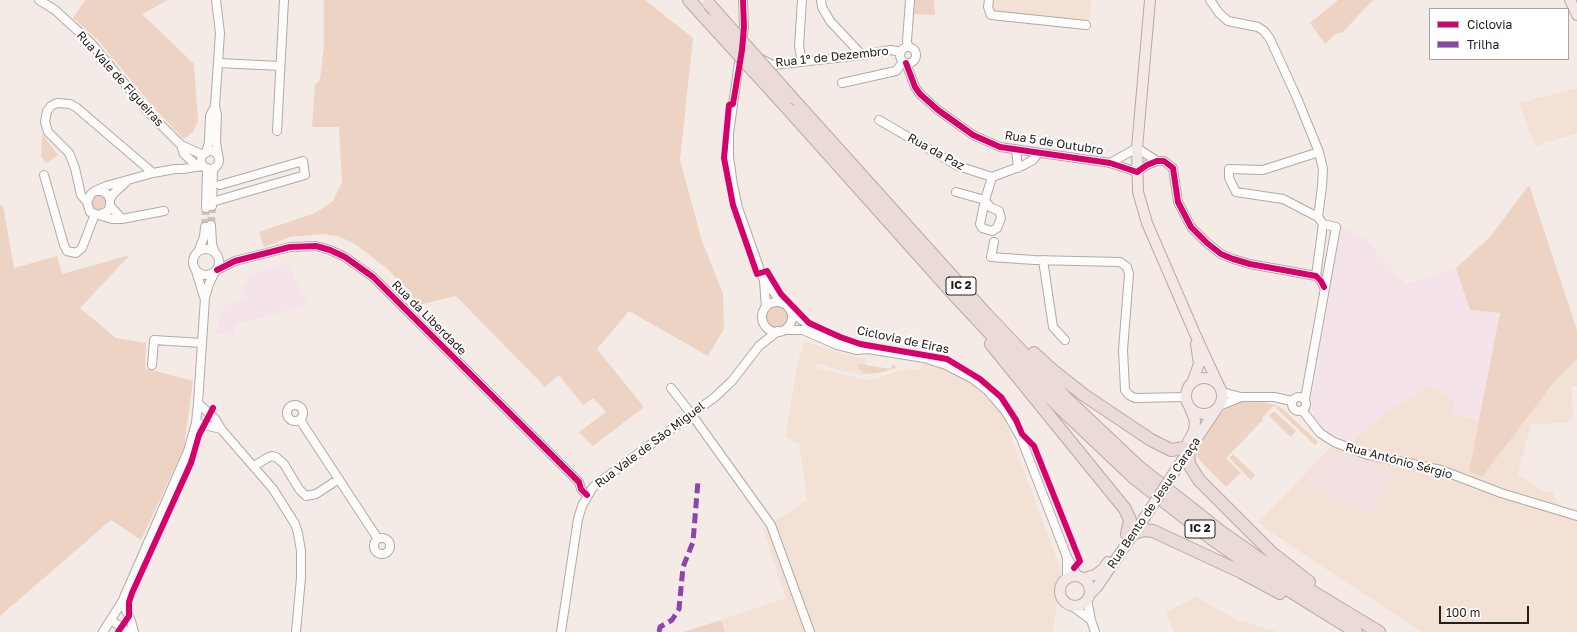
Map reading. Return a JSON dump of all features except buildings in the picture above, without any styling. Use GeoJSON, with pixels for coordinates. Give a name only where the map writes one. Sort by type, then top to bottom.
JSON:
{"type":"FeatureCollection","features":[{"type":"Feature","properties":{"kind":"highway","name":"IC 2"},"geometry":{"type":"LineString","coordinates":[[690,0],[789,110],[962,294],[1065,397],[1139,467],[1238,544],[1268,565],[1379,632]]}},
{"type":"Feature","properties":{"kind":"highway","name":"IC 2"},"geometry":{"type":"LineString","coordinates":[[706,2],[791,97],[1058,406],[1134,477],[1212,539],[1322,612],[1356,632]]}},
{"type":"Feature","properties":{"kind":"highway"},"geometry":{"type":"LineString","coordinates":[[962,294],[1001,321],[1051,370],[1084,395],[1151,440],[1164,447],[1170,450],[1186,449],[1189,464],[1193,473],[1222,505],[1272,553],[1312,584],[1337,607]]}},
{"type":"Feature","properties":{"kind":"highway"},"geometry":{"type":"LineString","coordinates":[[962,294],[980,331],[1125,509],[1130,520],[1130,534],[1144,530],[1153,531],[1241,572],[1294,601],[1322,612]]}},
{"type":"Feature","properties":{"kind":"main road"},"geometry":{"type":"LineString","coordinates":[[1570,0],[1577,14]]}},
{"type":"Feature","properties":{"kind":"main road"},"geometry":{"type":"LineString","coordinates":[[1149,1],[1137,148],[1138,192],[1147,223],[1220,389],[1222,400],[1218,408],[1206,414],[1200,414],[1190,408],[1186,397],[1188,387],[1192,383],[1203,378],[1215,382],[1220,389]]}},
{"type":"Feature","properties":{"kind":"main road"},"geometry":{"type":"LineString","coordinates":[[1192,383],[1199,364],[1195,334]]}},
{"type":"Feature","properties":{"kind":"main road","name":"Rua Bento de Jesus Caraça"},"geometry":{"type":"LineString","coordinates":[[1186,449],[1194,431],[1195,422],[1190,408]]}},
{"type":"Feature","properties":{"kind":"main road","name":"Rua Bento de Jesus Caraça"},"geometry":{"type":"LineString","coordinates":[[1089,597],[1097,587],[1186,449],[1218,408]]}},
{"type":"Feature","properties":{"kind":"main road","name":"Rua Bento de Jesus Caraça"},"geometry":{"type":"LineString","coordinates":[[1081,577],[1095,574],[1103,569],[1130,534]]}},
{"type":"Feature","properties":{"kind":"main road"},"geometry":{"type":"LineString","coordinates":[[1081,577],[1089,585],[1089,597],[1081,605],[1072,606],[1066,603],[1061,596],[1061,586],[1067,578],[1081,577]]}},
{"type":"Feature","properties":{"kind":"street","name":"Rua Vale de Figueiras"},"geometry":{"type":"LineString","coordinates":[[39,0],[55,10],[91,43],[149,113],[181,145],[188,159],[205,167]]}},
{"type":"Feature","properties":{"kind":"street"},"geometry":{"type":"LineString","coordinates":[[87,202],[88,198],[106,186],[175,169],[205,167],[219,163],[216,142],[217,115],[215,106],[220,26],[218,0]]}},
{"type":"Feature","properties":{"kind":"street"},"geometry":{"type":"LineString","coordinates":[[277,130],[284,0]]}},
{"type":"Feature","properties":{"kind":"street"},"geometry":{"type":"LineString","coordinates":[[743,0],[744,27],[742,50],[729,133],[729,151],[733,185],[738,208],[763,278],[766,307],[763,315],[764,323],[770,329],[781,331],[803,330],[838,345],[856,350],[868,349],[924,358],[946,364],[973,379],[992,395],[1006,412],[1020,438],[1067,558],[1081,577]]}},
{"type":"Feature","properties":{"kind":"street"},"geometry":{"type":"LineString","coordinates":[[802,0],[799,46],[802,62]]}},
{"type":"Feature","properties":{"kind":"street"},"geometry":{"type":"LineString","coordinates":[[821,0],[822,7],[830,21],[862,55]]}},
{"type":"Feature","properties":{"kind":"street"},"geometry":{"type":"LineString","coordinates":[[908,47],[907,41],[910,0]]}},
{"type":"Feature","properties":{"kind":"street"},"geometry":{"type":"LineString","coordinates":[[989,0],[988,7],[991,15],[1086,25]]}},
{"type":"Feature","properties":{"kind":"street"},"geometry":{"type":"LineString","coordinates":[[1210,0],[1219,13],[1228,21],[1258,27],[1264,31],[1270,39],[1297,98],[1319,152],[1323,169],[1318,217]]}},
{"type":"Feature","properties":{"kind":"street"},"geometry":{"type":"LineString","coordinates":[[908,47],[901,52],[900,57],[905,62],[913,62],[915,60]]}},
{"type":"Feature","properties":{"kind":"street"},"geometry":{"type":"LineString","coordinates":[[908,47],[916,51],[911,78]]}},
{"type":"Feature","properties":{"kind":"street","name":"Rua 1º de Dezembro"},"geometry":{"type":"LineString","coordinates":[[742,50],[772,65],[862,55],[891,50],[901,52]]}},
{"type":"Feature","properties":{"kind":"street"},"geometry":{"type":"LineString","coordinates":[[842,83],[896,71],[905,62]]}},
{"type":"Feature","properties":{"kind":"street","name":"Rua 5 de Outubro"},"geometry":{"type":"LineString","coordinates":[[905,62],[911,78],[920,94],[938,110],[973,135],[1000,147],[1110,163],[1137,172]]}},
{"type":"Feature","properties":{"kind":"street"},"geometry":{"type":"LineString","coordinates":[[218,63],[280,66]]}},
{"type":"Feature","properties":{"kind":"street"},"geometry":{"type":"LineString","coordinates":[[153,174],[77,108],[70,104],[58,103],[51,106],[47,111],[45,122],[48,132],[69,153],[75,168],[81,195],[87,202],[90,212],[112,219],[164,211]]}},
{"type":"Feature","properties":{"kind":"street"},"geometry":{"type":"LineString","coordinates":[[215,106],[210,116],[209,142],[201,160],[205,167],[210,205],[305,175],[303,161],[220,185]]}},
{"type":"Feature","properties":{"kind":"street","name":"Rua da Paz"},"geometry":{"type":"LineString","coordinates":[[879,120],[958,166],[992,177]]}},
{"type":"Feature","properties":{"kind":"street","name":"Rua Vale de Figueiras"},"geometry":{"type":"LineString","coordinates":[[181,145],[204,154]]}},
{"type":"Feature","properties":{"kind":"street"},"geometry":{"type":"LineString","coordinates":[[1137,148],[1157,161]]}},
{"type":"Feature","properties":{"kind":"street","name":"Rua 5 de Outubro"},"geometry":{"type":"LineString","coordinates":[[1110,163],[1137,148]]}},
{"type":"Feature","properties":{"kind":"street"},"geometry":{"type":"LineString","coordinates":[[1016,150],[1018,168]]}},
{"type":"Feature","properties":{"kind":"street"},"geometry":{"type":"LineString","coordinates":[[204,154],[213,152],[218,155]]}},
{"type":"Feature","properties":{"kind":"street"},"geometry":{"type":"LineString","coordinates":[[1316,276],[1323,224],[1318,217],[1284,199],[1236,192],[1229,178],[1229,169],[1263,170],[1319,152]]}},
{"type":"Feature","properties":{"kind":"street"},"geometry":{"type":"LineString","coordinates":[[956,192],[985,200],[992,177],[1018,168],[1033,160],[1038,153]]}},
{"type":"Feature","properties":{"kind":"street"},"geometry":{"type":"LineString","coordinates":[[175,169],[188,159]]}},
{"type":"Feature","properties":{"kind":"street"},"geometry":{"type":"LineString","coordinates":[[97,215],[104,214],[114,193],[132,179],[139,161]]}},
{"type":"Feature","properties":{"kind":"street"},"geometry":{"type":"LineString","coordinates":[[1137,172],[1157,161],[1164,161],[1173,168],[1178,202],[1191,228],[1221,254],[1250,264],[1316,276],[1324,287]]}},
{"type":"Feature","properties":{"kind":"street"},"geometry":{"type":"LineString","coordinates":[[44,175],[67,251],[76,253],[82,248],[97,215]]}},
{"type":"Feature","properties":{"kind":"street"},"geometry":{"type":"LineString","coordinates":[[96,192],[102,191],[107,194],[110,203],[122,218]]}},
{"type":"Feature","properties":{"kind":"street"},"geometry":{"type":"LineString","coordinates":[[1292,401],[1293,408],[1299,411],[1306,405],[1305,399],[1336,226],[1323,224]]}},
{"type":"Feature","properties":{"kind":"street"},"geometry":{"type":"LineString","coordinates":[[103,632],[122,602],[188,451],[196,423],[205,298],[209,284],[219,263],[212,244],[208,226],[193,263],[205,298]]}},
{"type":"Feature","properties":{"kind":"street"},"geometry":{"type":"LineString","coordinates":[[994,242],[991,257],[1120,262],[1127,267],[1129,274],[1123,350],[1125,390],[1129,395],[1135,398],[1186,397]]}},
{"type":"Feature","properties":{"kind":"street","name":"Rua da Liberdade"},"geometry":{"type":"LineString","coordinates":[[216,271],[235,261],[290,247],[304,246],[323,248],[345,257],[373,277],[579,482],[593,487]]}},
{"type":"Feature","properties":{"kind":"street"},"geometry":{"type":"LineString","coordinates":[[198,252],[207,249],[216,255],[235,261]]}},
{"type":"Feature","properties":{"kind":"street"},"geometry":{"type":"LineString","coordinates":[[1042,260],[1053,327],[1065,340]]}},
{"type":"Feature","properties":{"kind":"street"},"geometry":{"type":"LineString","coordinates":[[196,271],[203,275],[216,271]]}},
{"type":"Feature","properties":{"kind":"street"},"geometry":{"type":"LineString","coordinates":[[763,278],[782,303],[800,319],[817,330],[868,349]]}},
{"type":"Feature","properties":{"kind":"street"},"geometry":{"type":"LineString","coordinates":[[766,307],[774,302],[782,303]]}},
{"type":"Feature","properties":{"kind":"street"},"geometry":{"type":"LineString","coordinates":[[781,331],[788,327],[792,319],[791,310]]}},
{"type":"Feature","properties":{"kind":"street","name":"Rua Vale de São Miguel"},"geometry":{"type":"LineString","coordinates":[[759,346],[764,323]]}},
{"type":"Feature","properties":{"kind":"street","name":"Rua Vale de São Miguel"},"geometry":{"type":"LineString","coordinates":[[561,632],[578,519],[587,495],[593,487],[715,397],[732,381],[759,346],[781,331]]}},
{"type":"Feature","properties":{"kind":"street"},"geometry":{"type":"LineString","coordinates":[[152,365],[154,340],[202,343]]}},
{"type":"Feature","properties":{"kind":"street"},"geometry":{"type":"LineString","coordinates":[[671,388],[771,525],[810,632]]}},
{"type":"Feature","properties":{"kind":"street"},"geometry":{"type":"LineString","coordinates":[[1220,389],[1241,397],[1274,397],[1292,401]]}},
{"type":"Feature","properties":{"kind":"street"},"geometry":{"type":"LineString","coordinates":[[1292,401],[1298,396],[1305,399]]}},
{"type":"Feature","properties":{"kind":"street"},"geometry":{"type":"LineString","coordinates":[[1218,408],[1241,397]]}},
{"type":"Feature","properties":{"kind":"street"},"geometry":{"type":"LineString","coordinates":[[198,403],[216,420],[221,429],[254,466],[283,504],[295,524],[301,551],[301,578],[296,632]]}},
{"type":"Feature","properties":{"kind":"street","name":"Rua António Sérgio"},"geometry":{"type":"LineString","coordinates":[[1302,410],[1320,433],[1334,442],[1365,454],[1441,470],[1501,494],[1577,516]]}},
{"type":"Feature","properties":{"kind":"street"},"geometry":{"type":"LineString","coordinates":[[300,420],[378,539]]}},
{"type":"Feature","properties":{"kind":"street"},"geometry":{"type":"LineString","coordinates":[[196,423],[221,429]]}},
{"type":"Feature","properties":{"kind":"street"},"geometry":{"type":"LineString","coordinates":[[254,466],[267,458],[272,456],[276,457],[284,464],[299,489],[306,496],[316,494],[339,479]]}},
{"type":"Feature","properties":{"kind":"street","name":"Rua da Liberdade"},"geometry":{"type":"LineString","coordinates":[[579,482],[581,489],[587,495]]}},
{"type":"Feature","properties":{"kind":"street"},"geometry":{"type":"LineString","coordinates":[[1067,558],[1067,578]]}},
{"type":"Feature","properties":{"kind":"street"},"geometry":{"type":"LineString","coordinates":[[1089,597],[1090,620],[1095,632]]}},
{"type":"Feature","properties":{"kind":"street"},"geometry":{"type":"LineString","coordinates":[[122,602],[131,621],[134,632]]}},
{"type":"Feature","properties":{"kind":"street"},"geometry":{"type":"LineString","coordinates":[[1072,606],[1090,620]]}},
{"type":"Feature","properties":{"kind":"street"},"geometry":{"type":"LineString","coordinates":[[111,620],[128,632]]}},
{"type":"Feature","properties":{"kind":"shaded area"},"geometry":{"type":"Polygon","coordinates":[[[85,0],[168,0],[142,14],[194,64],[198,121],[193,132],[184,139],[154,108],[97,39],[73,18],[85,0]]]}},
{"type":"Feature","properties":{"kind":"shaded area"},"geometry":{"type":"Polygon","coordinates":[[[324,0],[645,0],[693,38],[680,160],[702,241],[723,293],[724,329],[708,356],[629,311],[597,349],[644,407],[593,446],[579,432],[606,412],[593,398],[583,405],[559,375],[545,387],[456,296],[415,306],[411,292],[385,267],[355,244],[338,236],[321,234],[290,237],[264,247],[259,232],[315,213],[333,201],[342,182],[339,127],[312,127],[315,85],[320,80],[324,46],[324,0]]]}},
{"type":"Feature","properties":{"kind":"shaded area"},"geometry":{"type":"Polygon","coordinates":[[[915,0],[934,0],[935,15],[914,14],[915,0]]]}},
{"type":"Feature","properties":{"kind":"shaded area"},"geometry":{"type":"Polygon","coordinates":[[[993,0],[1092,0],[1089,23],[997,12],[992,6],[993,0]]]}},
{"type":"Feature","properties":{"kind":"shaded area"},"geometry":{"type":"Polygon","coordinates":[[[1338,0],[1373,0],[1342,33],[1337,33],[1325,44],[1310,23],[1338,0]]]}},
{"type":"Feature","properties":{"kind":"shaded area"},"geometry":{"type":"Polygon","coordinates":[[[1577,88],[1577,133],[1536,146],[1527,126],[1520,103],[1577,88]]]}},
{"type":"Feature","properties":{"kind":"shaded area"},"geometry":{"type":"Polygon","coordinates":[[[42,134],[58,155],[46,163],[41,156],[42,134]]]}},
{"type":"Feature","properties":{"kind":"shaded area"},"geometry":{"type":"Polygon","coordinates":[[[1529,185],[1577,330],[1577,359],[1553,383],[1482,477],[1469,471],[1500,313],[1470,310],[1456,268],[1490,237],[1529,185]]]}},
{"type":"Feature","properties":{"kind":"shaded area"},"geometry":{"type":"Polygon","coordinates":[[[98,194],[104,196],[107,200],[105,210],[94,212],[90,201],[95,195],[98,194]]]}},
{"type":"Feature","properties":{"kind":"shaded area"},"geometry":{"type":"Polygon","coordinates":[[[0,205],[3,205],[14,268],[57,256],[62,274],[130,255],[80,308],[116,338],[146,343],[145,368],[193,381],[184,448],[141,540],[111,520],[0,616],[0,205]]]}},
{"type":"Feature","properties":{"kind":"shaded area"},"geometry":{"type":"Polygon","coordinates":[[[1341,227],[1364,238],[1406,284],[1456,268],[1470,310],[1500,313],[1479,420],[1452,414],[1454,400],[1430,385],[1382,415],[1352,442],[1330,434],[1315,418],[1312,409],[1312,396],[1341,227]]]}},
{"type":"Feature","properties":{"kind":"shaded area"},"geometry":{"type":"Polygon","coordinates":[[[288,264],[309,305],[235,325],[234,335],[216,334],[220,311],[227,305],[246,298],[242,286],[248,283],[246,275],[288,264]]]}},
{"type":"Feature","properties":{"kind":"shaded area"},"geometry":{"type":"Polygon","coordinates":[[[777,306],[785,309],[788,317],[785,325],[777,328],[769,325],[766,317],[769,309],[777,306]]]}},
{"type":"Feature","properties":{"kind":"shaded area"},"geometry":{"type":"Polygon","coordinates":[[[804,341],[840,353],[867,359],[864,375],[836,369],[818,363],[815,367],[835,373],[870,380],[906,369],[920,370],[922,363],[951,372],[972,383],[1003,415],[1061,570],[1053,632],[725,632],[721,620],[786,598],[763,529],[807,500],[799,444],[785,437],[798,362],[804,341]]]}},
{"type":"Feature","properties":{"kind":"shaded area"},"geometry":{"type":"Polygon","coordinates":[[[1577,359],[1577,386],[1572,386],[1573,418],[1565,423],[1531,424],[1518,474],[1544,492],[1552,491],[1558,505],[1577,510],[1577,632],[1421,632],[1270,532],[1259,522],[1339,438],[1352,442],[1382,415],[1430,385],[1454,400],[1453,414],[1479,420],[1469,470],[1577,359]]]}},
{"type":"Feature","properties":{"kind":"shaded area"},"geometry":{"type":"Polygon","coordinates":[[[859,364],[891,369],[892,365],[898,367],[884,372],[869,374],[863,373],[863,370],[858,369],[859,364]]]}},
{"type":"Feature","properties":{"kind":"shaded area"},"geometry":{"type":"Polygon","coordinates":[[[1255,401],[1277,405],[1275,407],[1273,406],[1262,418],[1263,420],[1226,458],[1241,473],[1226,487],[1203,464],[1196,455],[1196,449],[1219,415],[1227,408],[1240,402],[1255,401]]]}},
{"type":"Feature","properties":{"kind":"shaded area"},"geometry":{"type":"Polygon","coordinates":[[[1278,406],[1318,442],[1315,445],[1276,408],[1278,406]]]}},
{"type":"Feature","properties":{"kind":"shaded area"},"geometry":{"type":"Polygon","coordinates":[[[1274,411],[1296,431],[1291,437],[1269,416],[1274,411]]]}},
{"type":"Feature","properties":{"kind":"shaded area"},"geometry":{"type":"Polygon","coordinates":[[[1335,452],[1389,470],[1392,475],[1369,517],[1301,480],[1335,452]]]}},
{"type":"Feature","properties":{"kind":"shaded area"},"geometry":{"type":"Polygon","coordinates":[[[1233,454],[1255,475],[1251,480],[1229,458],[1233,454]]]}},
{"type":"Feature","properties":{"kind":"shaded area"},"geometry":{"type":"Polygon","coordinates":[[[1196,597],[1237,620],[1278,632],[1174,632],[1166,612],[1196,597]]]}},
{"type":"Feature","properties":{"kind":"shaded area"},"geometry":{"type":"Polygon","coordinates":[[[721,620],[725,632],[684,632],[721,620]]]}},
{"type":"Feature","properties":{"kind":"tunnel"},"geometry":{"type":"LineString","coordinates":[[211,225],[212,206]]}},
{"type":"Feature","properties":{"kind":"tunnel"},"geometry":{"type":"LineString","coordinates":[[205,227],[206,208]]}},
{"type":"Feature","properties":{"kind":"marked path"},"geometry":{"type":"LineString","coordinates":[[659,632],[660,627],[672,620],[679,609],[683,567],[693,542],[698,481]]}},
{"type":"Feature","properties":{"kind":"cycle path","name":"Ciclovia de Eiras"},"geometry":{"type":"LineString","coordinates":[[743,0],[744,27],[742,50],[733,104],[729,105],[724,158],[733,205],[757,274],[767,271],[781,294],[809,323],[860,344],[947,359],[980,379],[1001,397],[1016,420],[1022,434],[1034,446],[1080,561],[1074,568]]}},
{"type":"Feature","properties":{"kind":"cycle path"},"geometry":{"type":"LineString","coordinates":[[906,63],[915,87],[920,94],[938,110],[973,135],[1000,147],[1110,163],[1137,172],[1147,165],[1157,161],[1164,161],[1173,168],[1178,202],[1191,227],[1207,243],[1221,254],[1233,259],[1250,264],[1316,276],[1324,287]]}},
{"type":"Feature","properties":{"kind":"cycle path"},"geometry":{"type":"LineString","coordinates":[[217,270],[235,261],[290,247],[316,246],[330,250],[345,257],[373,277],[579,482],[581,489],[587,495]]}},
{"type":"Feature","properties":{"kind":"cycle path"},"geometry":{"type":"LineString","coordinates":[[118,632],[129,616],[129,602],[132,593],[191,463],[199,435],[213,408]]}}]}
